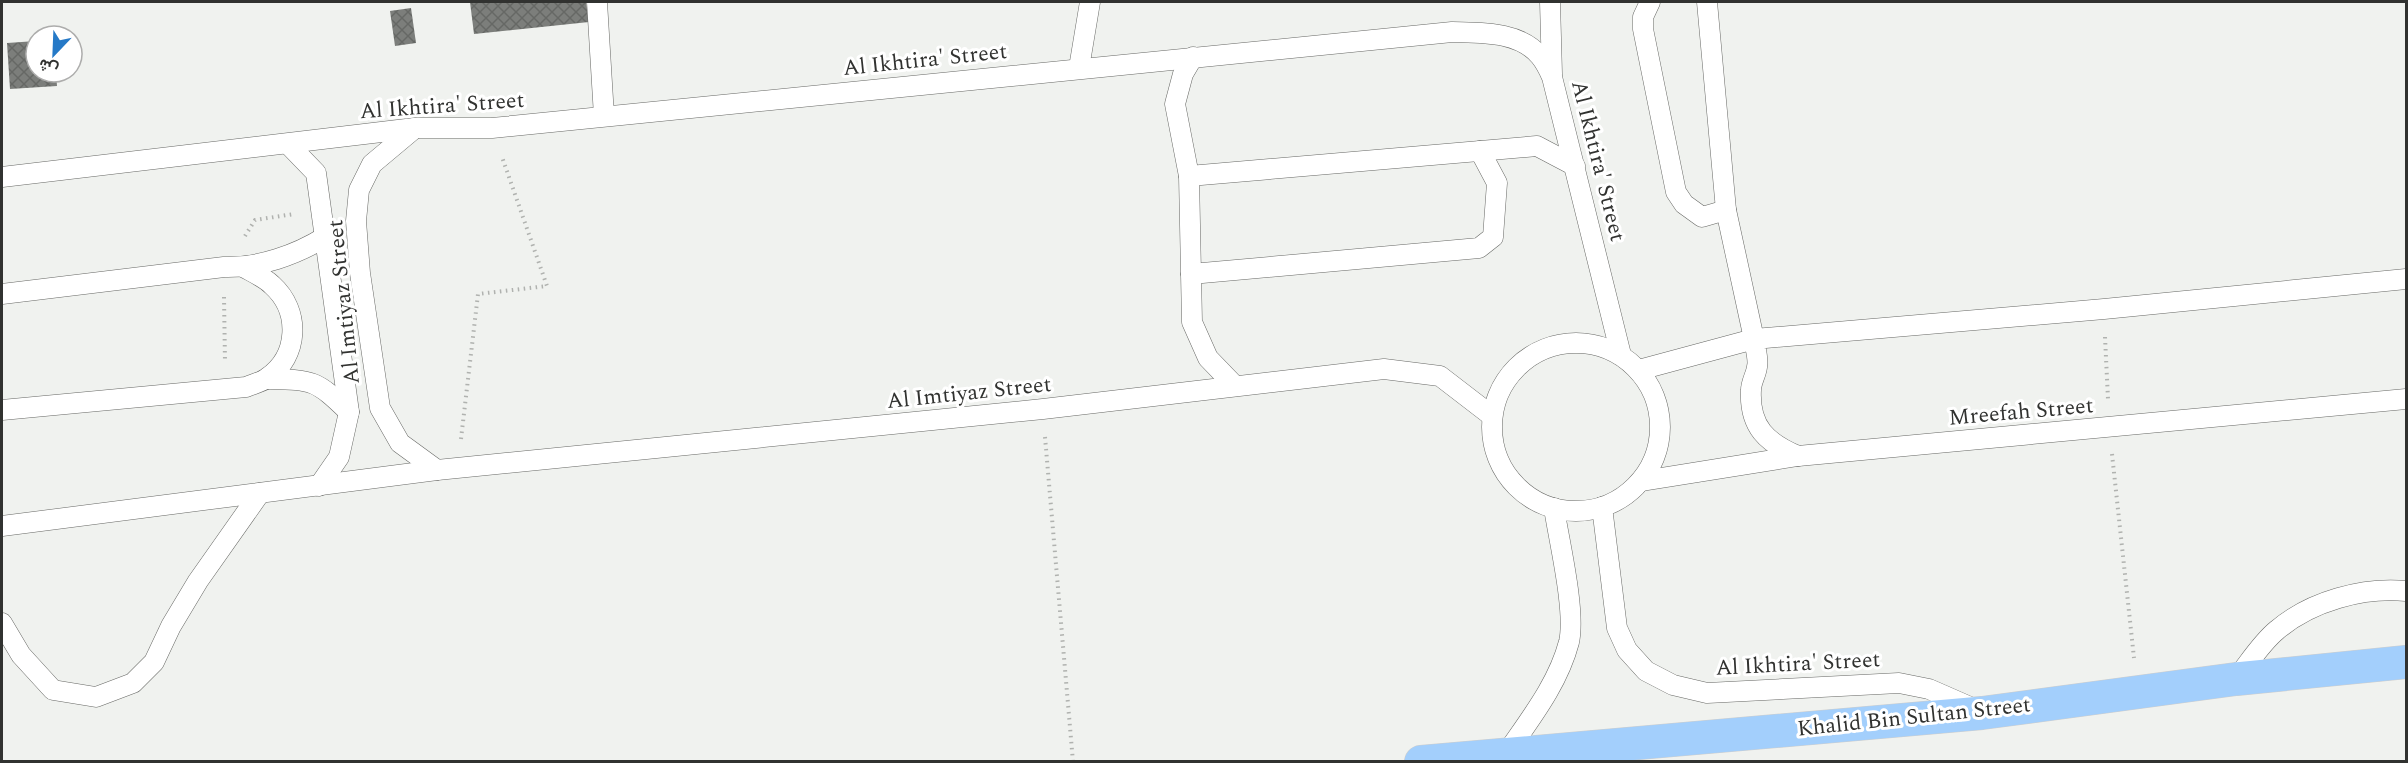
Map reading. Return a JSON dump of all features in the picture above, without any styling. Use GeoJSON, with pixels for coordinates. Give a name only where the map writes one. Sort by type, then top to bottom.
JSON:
{"type":"FeatureCollection","features":[{"type":"Feature","properties":{"kind":"main road","name":"Khalid Bin Sultan Street"},"geometry":{"type":"LineString","coordinates":[[1421,762],[1982,713],[2236,679],[2406,662]]}},
{"type":"Feature","properties":{"kind":"lane"},"geometry":{"type":"LineString","coordinates":[[597,2],[604,116]]}},
{"type":"Feature","properties":{"kind":"lane"},"geometry":{"type":"LineString","coordinates":[[1079,68],[1090,2]]}},
{"type":"Feature","properties":{"kind":"lane"},"geometry":{"type":"LineString","coordinates":[[1550,2],[1552,77]]}},
{"type":"Feature","properties":{"kind":"lane"},"geometry":{"type":"LineString","coordinates":[[1650,2],[1643,17],[1643,29],[1676,192],[1684,204],[1702,218],[1726,210]]}},
{"type":"Feature","properties":{"kind":"lane"},"geometry":{"type":"LineString","coordinates":[[1707,2],[1726,210],[1758,366],[1750,387],[1751,410],[1761,431],[1777,447],[1798,456]]}},
{"type":"Feature","properties":{"kind":"lane","name":"Al Ikhtira' Street"},"geometry":{"type":"LineString","coordinates":[[2,177],[289,145],[415,128],[492,128],[1452,32],[1499,34],[1522,42],[1540,56],[1552,77],[1621,355]]}},
{"type":"Feature","properties":{"kind":"lane"},"geometry":{"type":"LineString","coordinates":[[1193,57],[1184,74],[1175,104],[1189,176],[1192,322],[1208,358],[1235,387]]}},
{"type":"Feature","properties":{"kind":"lane","name":"Al Imtiyaz Street"},"geometry":{"type":"LineString","coordinates":[[415,128],[372,164],[359,190],[356,221],[360,273],[380,408],[400,443],[436,470]]}},
{"type":"Feature","properties":{"kind":"lane","name":"Al Imtiyaz Street"},"geometry":{"type":"LineString","coordinates":[[289,145],[316,173],[349,412],[339,457],[319,486]]}},
{"type":"Feature","properties":{"kind":"lane"},"geometry":{"type":"LineString","coordinates":[[1189,176],[1537,146],[1575,166]]}},
{"type":"Feature","properties":{"kind":"lane"},"geometry":{"type":"LineString","coordinates":[[1191,274],[1479,248],[1493,237],[1497,183],[1480,151]]}},
{"type":"Feature","properties":{"kind":"lane"},"geometry":{"type":"LineString","coordinates":[[2,294],[224,267],[245,268],[307,249],[325,237]]}},
{"type":"Feature","properties":{"kind":"lane"},"geometry":{"type":"LineString","coordinates":[[2,410],[246,387],[266,379],[283,364],[292,344],[293,323],[286,302],[272,285],[245,268]]}},
{"type":"Feature","properties":{"kind":"lane"},"geometry":{"type":"LineString","coordinates":[[1639,370],[1754,339],[2104,309],[2406,279]]}},
{"type":"Feature","properties":{"kind":"lane"},"geometry":{"type":"LineString","coordinates":[[1575,342],[1598,345],[1621,355],[1639,370],[1653,390],[1660,413],[1661,437],[1654,460],[1642,481],[1623,497],[1602,507],[1578,512],[1554,508],[1526,494],[1513,483],[1499,463],[1492,440],[1492,416],[1498,393],[1511,372],[1529,356],[1550,346],[1575,342]]}},
{"type":"Feature","properties":{"kind":"lane","name":"Al Imtiyaz Street"},"geometry":{"type":"LineString","coordinates":[[2,526],[436,470],[1043,410],[1384,369],[1440,376],[1492,416]]}},
{"type":"Feature","properties":{"kind":"lane"},"geometry":{"type":"LineString","coordinates":[[266,379],[304,380],[323,387],[349,412]]}},
{"type":"Feature","properties":{"kind":"lane","name":"Mreefah Street"},"geometry":{"type":"LineString","coordinates":[[1642,481],[1798,456],[2406,399]]}},
{"type":"Feature","properties":{"kind":"lane"},"geometry":{"type":"LineString","coordinates":[[2,623],[21,655],[53,690],[96,697],[133,683],[154,662],[171,626],[198,581],[260,493]]}},
{"type":"Feature","properties":{"kind":"lane","name":"Al Ikhtira' Street"},"geometry":{"type":"LineString","coordinates":[[1602,507],[1617,628],[1627,650],[1646,671],[1673,685],[1707,693],[1899,683],[1929,689],[1982,713]]}},
{"type":"Feature","properties":{"kind":"lane"},"geometry":{"type":"LineString","coordinates":[[1506,754],[1546,696],[1560,668],[1569,640],[1570,610],[1554,508]]}},
{"type":"Feature","properties":{"kind":"lane"},"geometry":{"type":"LineString","coordinates":[[2236,679],[2277,630],[2310,608],[2352,594],[2406,591]]}},
{"type":"Feature","properties":{"kind":"path"},"geometry":{"type":"LineString","coordinates":[[457,469],[478,294],[547,286],[492,128]]}},
{"type":"Feature","properties":{"kind":"path"},"geometry":{"type":"LineString","coordinates":[[2104,309],[2109,428],[2138,692]]}},
{"type":"Feature","properties":{"kind":"path"},"geometry":{"type":"LineString","coordinates":[[1043,410],[1073,762]]}},
{"type":"Feature","properties":{"kind":"building"},"geometry":{"type":"Polygon","coordinates":[[[470,2],[586,2],[589,22],[474,34],[470,2]]]}},
{"type":"Feature","properties":{"kind":"building"},"geometry":{"type":"Polygon","coordinates":[[[411,8],[416,43],[395,46],[390,11],[411,8]]]}},
{"type":"Feature","properties":{"kind":"building"},"geometry":{"type":"Polygon","coordinates":[[[24,42],[24,84],[57,84],[57,86],[10,89],[7,43],[24,42]]]}}]}
